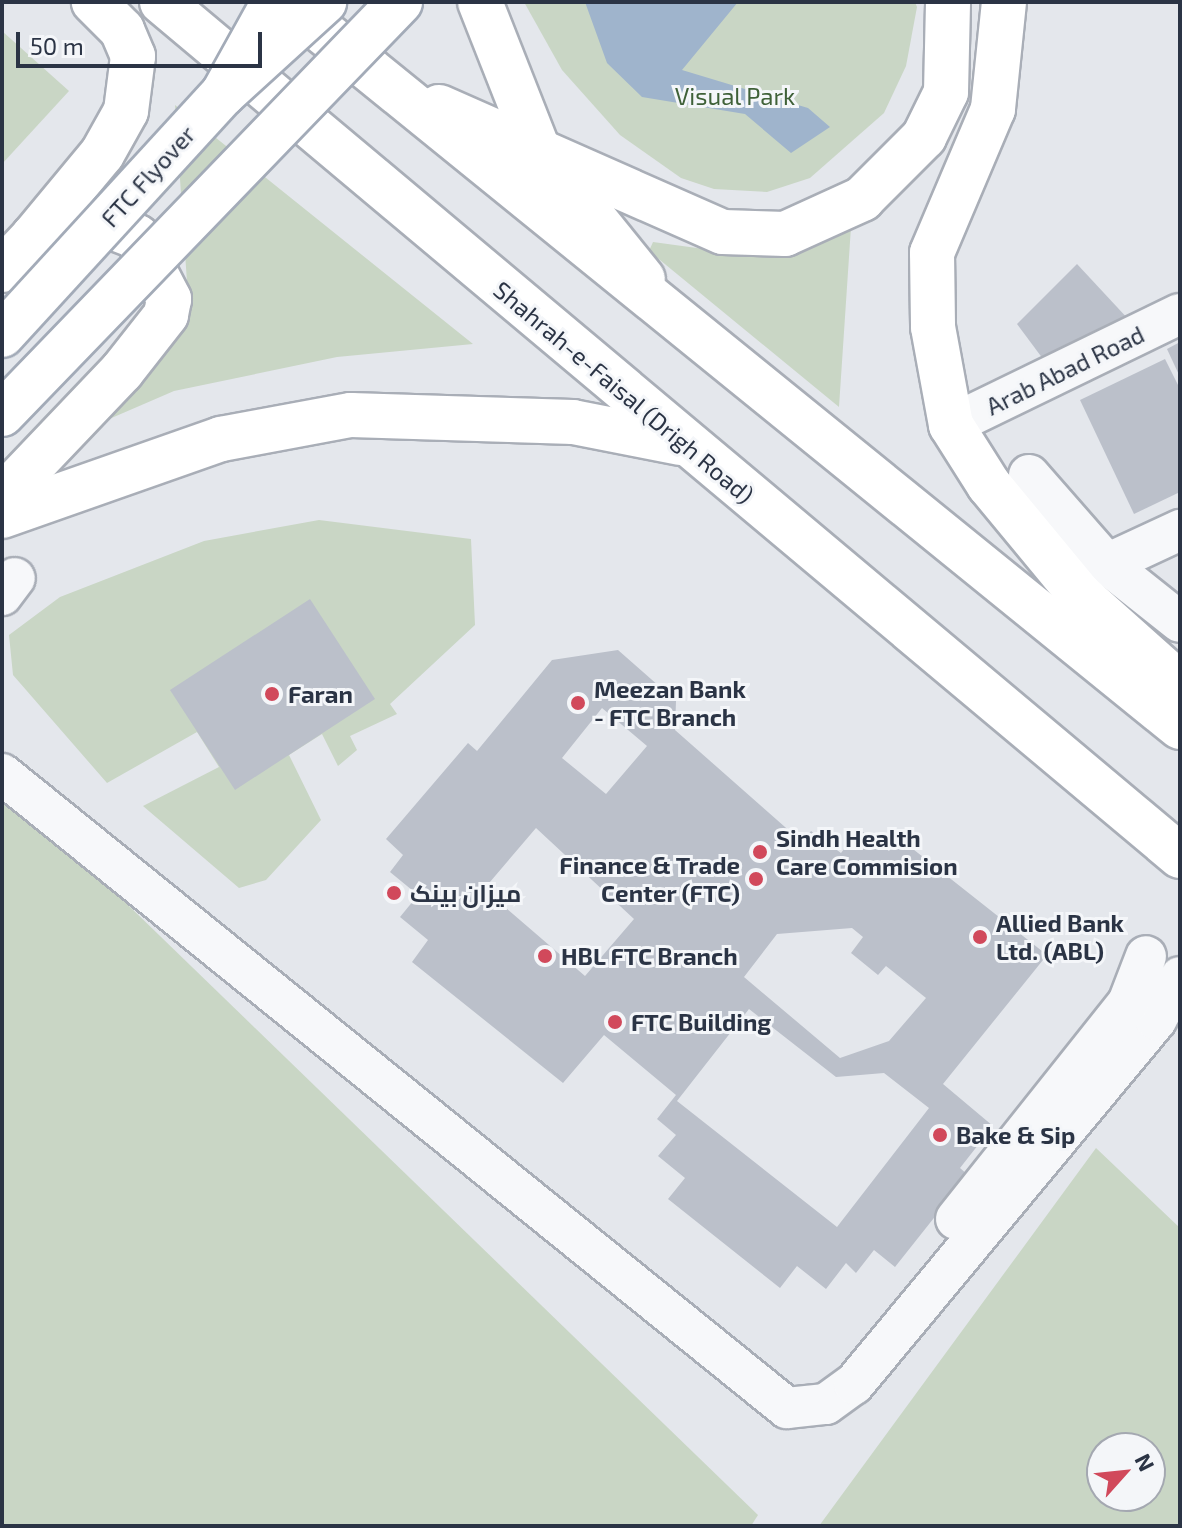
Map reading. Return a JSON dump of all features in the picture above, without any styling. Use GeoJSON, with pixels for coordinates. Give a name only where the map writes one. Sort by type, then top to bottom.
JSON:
{"type":"FeatureCollection","features":[{"type":"Feature","properties":{"kind":"main road"},"geometry":{"type":"LineString","coordinates":[[2,270],[102,154],[126,111],[133,56],[122,30],[94,2]]}},
{"type":"Feature","properties":{"kind":"main road","name":"Shahrah-e-Faisal (Drigh Road)"},"geometry":{"type":"LineString","coordinates":[[162,2],[687,444],[1090,776],[1180,856]]}},
{"type":"Feature","properties":{"kind":"main road","name":"FTC Flyover"},"geometry":{"type":"LineString","coordinates":[[2,335],[223,94],[274,2]]}},
{"type":"Feature","properties":{"kind":"main road"},"geometry":{"type":"LineString","coordinates":[[286,2],[388,87],[656,296],[1180,727]]}},
{"type":"Feature","properties":{"kind":"main road"},"geometry":{"type":"LineString","coordinates":[[223,94],[324,2]]}},
{"type":"Feature","properties":{"kind":"main road"},"geometry":{"type":"LineString","coordinates":[[2,414],[400,2]]}},
{"type":"Feature","properties":{"kind":"main road"},"geometry":{"type":"LineString","coordinates":[[480,2],[538,149],[656,296]]}},
{"type":"Feature","properties":{"kind":"main road"},"geometry":{"type":"LineString","coordinates":[[388,87],[538,149],[723,232],[785,234],[833,213],[886,180],[936,117],[950,58],[948,2]]}},
{"type":"Feature","properties":{"kind":"main road"},"geometry":{"type":"LineString","coordinates":[[1004,2],[993,109],[932,253],[933,327],[951,425],[989,485],[1080,595],[1180,684]]}},
{"type":"Feature","properties":{"kind":"main road"},"geometry":{"type":"LineString","coordinates":[[2,497],[122,371],[166,315],[169,299],[137,237],[83,226],[33,237]]}},
{"type":"Feature","properties":{"kind":"main road"},"geometry":{"type":"LineString","coordinates":[[2,516],[221,439],[351,415],[573,422],[687,444]]}},
{"type":"Feature","properties":{"kind":"street","name":"Arab Abad Road"},"geometry":{"type":"LineString","coordinates":[[951,425],[1180,314]]}},
{"type":"Feature","properties":{"kind":"street"},"geometry":{"type":"LineString","coordinates":[[1029,475],[1107,564],[1180,622]]}},
{"type":"Feature","properties":{"kind":"street"},"geometry":{"type":"LineString","coordinates":[[1107,564],[1180,530]]}},
{"type":"Feature","properties":{"kind":"street"},"geometry":{"type":"LineString","coordinates":[[2,744],[782,1392]]}},
{"type":"Feature","properties":{"kind":"street"},"geometry":{"type":"LineString","coordinates":[[2,774],[782,1392],[836,1385],[1156,1020],[1180,977]]}},
{"type":"Feature","properties":{"kind":"street"},"geometry":{"type":"LineString","coordinates":[[836,1385],[1128,1003],[1149,954]]}},
{"type":"Feature","properties":{"kind":"green space","name":"Visual Park"},"geometry":{"type":"Polygon","coordinates":[[[524,2],[915,2],[917,7],[906,66],[884,113],[810,178],[767,192],[714,189],[681,178],[620,135],[562,70],[524,2]]]}},
{"type":"Feature","properties":{"kind":"green space"},"geometry":{"type":"Polygon","coordinates":[[[2,31],[69,91],[2,164],[2,31]]]}},
{"type":"Feature","properties":{"kind":"green space"},"geometry":{"type":"Polygon","coordinates":[[[175,105],[473,344],[337,357],[174,391],[93,426],[188,297],[175,105]]]}},
{"type":"Feature","properties":{"kind":"green space"},"geometry":{"type":"Polygon","coordinates":[[[851,227],[839,407],[649,251],[653,242],[748,255],[795,251],[851,227]]]}},
{"type":"Feature","properties":{"kind":"green space"},"geometry":{"type":"Polygon","coordinates":[[[319,520],[471,539],[475,625],[390,704],[397,714],[350,736],[357,750],[338,766],[322,734],[289,755],[321,820],[266,880],[239,888],[143,806],[219,767],[197,732],[107,783],[13,675],[9,635],[60,597],[204,541],[319,520]]]}},
{"type":"Feature","properties":{"kind":"green space"},"geometry":{"type":"Polygon","coordinates":[[[2,783],[758,1515],[751,1526],[2,1526],[2,783]]]}},
{"type":"Feature","properties":{"kind":"green space"},"geometry":{"type":"Polygon","coordinates":[[[1096,1148],[1180,1228],[1180,1526],[819,1526],[1096,1148]]]}},
{"type":"Feature","properties":{"kind":"water"},"geometry":{"type":"Polygon","coordinates":[[[585,2],[738,2],[682,70],[808,108],[830,127],[791,153],[745,114],[642,97],[607,63],[585,2]]]}},
{"type":"Feature","properties":{"kind":"building"},"geometry":{"type":"Polygon","coordinates":[[[1077,264],[1130,321],[1046,363],[1017,324],[1077,264]]]}},
{"type":"Feature","properties":{"kind":"building"},"geometry":{"type":"Polygon","coordinates":[[[1180,342],[1180,377],[1167,349],[1180,342]]]}},
{"type":"Feature","properties":{"kind":"building"},"geometry":{"type":"Polygon","coordinates":[[[1165,359],[1180,389],[1180,492],[1134,514],[1080,400],[1165,359]]]}},
{"type":"Feature","properties":{"kind":"building","name":"Faran"},"geometry":{"type":"Polygon","coordinates":[[[310,599],[375,699],[235,790],[170,690],[310,599]]]}},
{"type":"Feature","properties":{"kind":"building"},"geometry":{"type":"Polygon","coordinates":[[[618,650],[676,701],[675,730],[802,842],[811,831],[841,853],[859,829],[889,851],[899,838],[1047,955],[943,1084],[993,1126],[960,1168],[968,1175],[895,1267],[874,1250],[856,1273],[846,1263],[826,1289],[797,1266],[780,1288],[668,1199],[685,1178],[658,1156],[676,1135],[657,1119],[676,1095],[604,1035],[563,1083],[412,962],[428,940],[400,917],[418,895],[390,872],[403,855],[386,839],[468,743],[477,751],[552,660],[618,650]],[[602,708],[562,758],[606,794],[647,746],[602,708]],[[536,828],[484,889],[585,976],[634,919],[536,828]],[[852,928],[777,934],[744,977],[840,1058],[889,1041],[926,998],[886,966],[878,975],[851,953],[863,937],[852,928]],[[749,1009],[677,1101],[837,1227],[929,1108],[884,1073],[836,1077],[749,1009]]]}},
{"type":"Feature","properties":{"kind":"place","name":"Faran"},"geometry":{"type":"Point","coordinates":[272,694]}},
{"type":"Feature","properties":{"kind":"place","name":"Meezan Bank - FTC Branch"},"geometry":{"type":"Point","coordinates":[578,703]}},
{"type":"Feature","properties":{"kind":"place","name":"Sindh Health Care Commision"},"geometry":{"type":"Point","coordinates":[760,852]}},
{"type":"Feature","properties":{"kind":"place","name":"Finance & Trade Center (FTC)"},"geometry":{"type":"Point","coordinates":[756,879]}},
{"type":"Feature","properties":{"kind":"place","name":"میزان بینک"},"geometry":{"type":"Point","coordinates":[394,893]}},
{"type":"Feature","properties":{"kind":"place","name":"Allied Bank Ltd. (ABL)"},"geometry":{"type":"Point","coordinates":[980,937]}},
{"type":"Feature","properties":{"kind":"place","name":"HBL FTC Branch"},"geometry":{"type":"Point","coordinates":[545,956]}},
{"type":"Feature","properties":{"kind":"place","name":"FTC Building"},"geometry":{"type":"Point","coordinates":[615,1022]}},
{"type":"Feature","properties":{"kind":"place","name":"Bake & Sip"},"geometry":{"type":"Point","coordinates":[940,1135]}}]}
